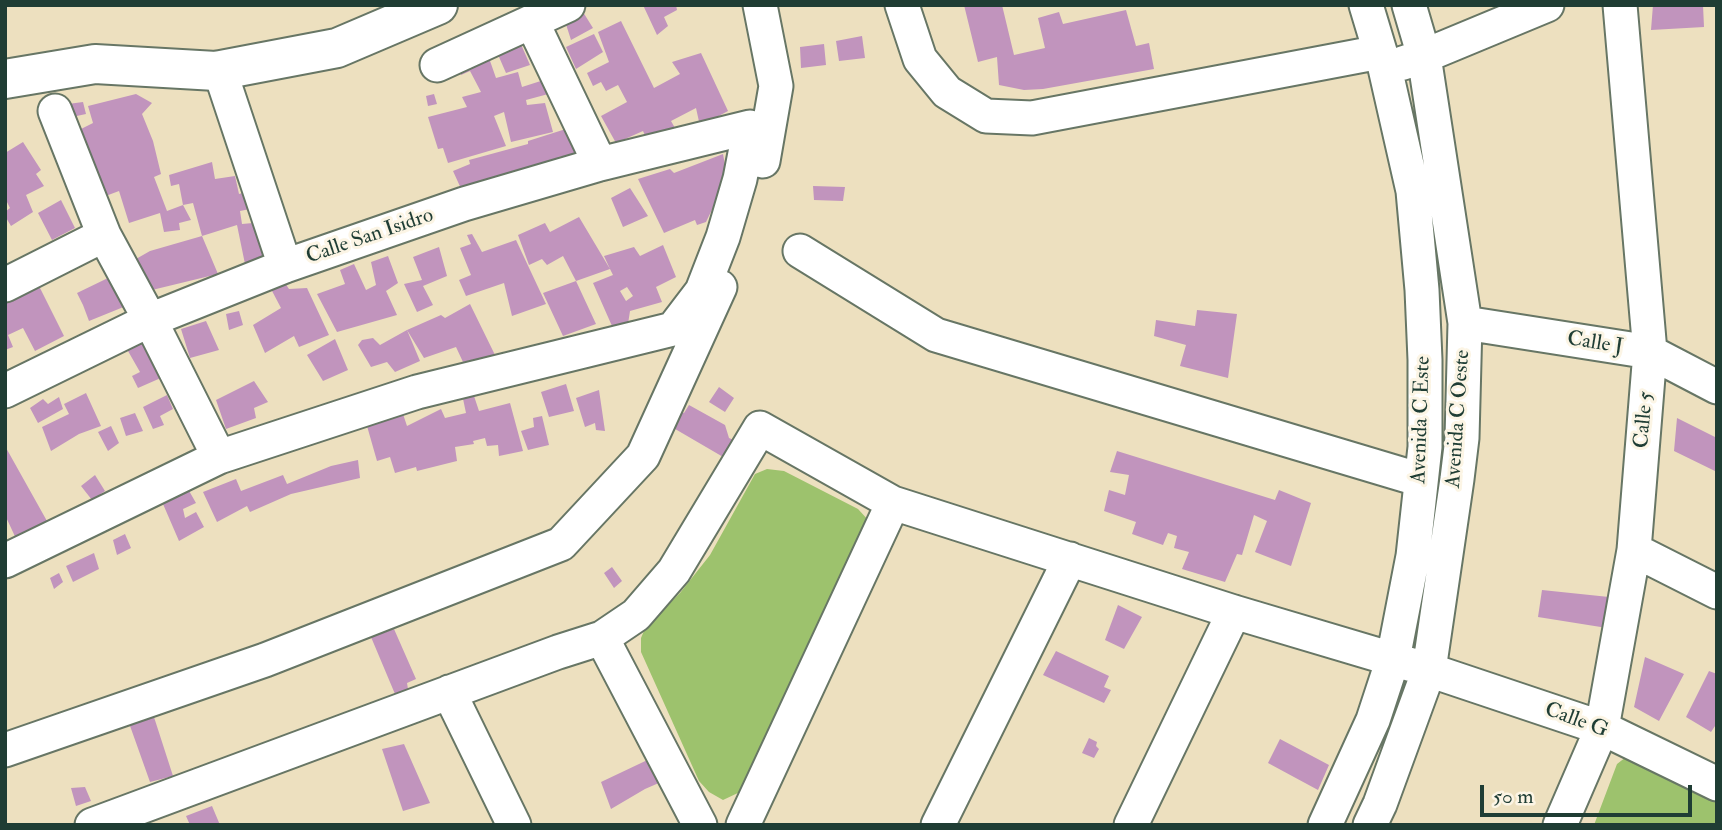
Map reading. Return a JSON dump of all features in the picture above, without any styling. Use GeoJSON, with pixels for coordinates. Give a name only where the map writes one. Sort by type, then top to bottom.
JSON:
{"type":"FeatureCollection","features":[{"type":"Feature","properties":{"kind":"main road"},"geometry":{"type":"LineString","coordinates":[[5,79],[95,64],[216,71],[337,48],[438,5]]}},
{"type":"Feature","properties":{"kind":"street"},"geometry":{"type":"LineString","coordinates":[[438,65],[568,5]]}},
{"type":"Feature","properties":{"kind":"street"},"geometry":{"type":"LineString","coordinates":[[5,750],[265,660],[561,544],[643,456],[703,326],[756,201],[776,86],[760,5]]}},
{"type":"Feature","properties":{"kind":"street"},"geometry":{"type":"LineString","coordinates":[[902,5],[920,59],[947,92],[986,116],[1032,118],[1383,60],[1424,56],[1547,5]]}},
{"type":"Feature","properties":{"kind":"street","name":"Avenida C Este"},"geometry":{"type":"LineString","coordinates":[[1325,825],[1373,720],[1393,659],[1413,556],[1425,447],[1421,278],[1413,191],[1383,60],[1366,5]]}},
{"type":"Feature","properties":{"kind":"street","name":"Avenida C Oeste"},"geometry":{"type":"LineString","coordinates":[[1370,825],[1429,670],[1462,438],[1465,323],[1424,56],[1409,5]]}},
{"type":"Feature","properties":{"kind":"street","name":"Calle 5"},"geometry":{"type":"LineString","coordinates":[[1560,825],[1602,729],[1634,550],[1650,352],[1620,5]]}},
{"type":"Feature","properties":{"kind":"street"},"geometry":{"type":"LineString","coordinates":[[532,22],[600,164]]}},
{"type":"Feature","properties":{"kind":"street"},"geometry":{"type":"LineString","coordinates":[[216,71],[223,80],[285,266]]}},
{"type":"Feature","properties":{"kind":"street"},"geometry":{"type":"LineString","coordinates":[[5,561],[219,457],[104,235],[55,111]]}},
{"type":"Feature","properties":{"kind":"street","name":"Calle San Isidro"},"geometry":{"type":"LineString","coordinates":[[5,391],[150,320],[285,266],[464,204],[600,164],[750,127],[740,179],[723,237],[702,291],[673,328],[417,392],[219,457]]}},
{"type":"Feature","properties":{"kind":"street"},"geometry":{"type":"LineString","coordinates":[[5,285],[104,235]]}},
{"type":"Feature","properties":{"kind":"street"},"geometry":{"type":"LineString","coordinates":[[800,251],[936,335],[1421,480]]}},
{"type":"Feature","properties":{"kind":"street","name":"Calle J"},"geometry":{"type":"LineString","coordinates":[[1465,323],[1650,352],[1717,387]]}},
{"type":"Feature","properties":{"kind":"street","name":"Calle G"},"geometry":{"type":"LineString","coordinates":[[602,638],[636,615],[674,571],[760,428],[893,503],[1234,612],[1429,670],[1602,729],[1717,784]]}},
{"type":"Feature","properties":{"kind":"street"},"geometry":{"type":"LineString","coordinates":[[743,825],[893,503]]}},
{"type":"Feature","properties":{"kind":"street"},"geometry":{"type":"LineString","coordinates":[[1634,550],[1717,592]]}},
{"type":"Feature","properties":{"kind":"street"},"geometry":{"type":"LineString","coordinates":[[938,825],[1070,559]]}},
{"type":"Feature","properties":{"kind":"street"},"geometry":{"type":"LineString","coordinates":[[1131,825],[1234,612]]}},
{"type":"Feature","properties":{"kind":"street"},"geometry":{"type":"LineString","coordinates":[[92,825],[602,638],[700,825]]}},
{"type":"Feature","properties":{"kind":"street"},"geometry":{"type":"LineString","coordinates":[[449,692],[514,825]]}},
{"type":"Feature","properties":{"kind":"green space"},"geometry":{"type":"Polygon","coordinates":[[[767,469],[784,471],[858,509],[870,522],[869,537],[740,792],[723,800],[709,792],[699,781],[641,652],[641,638],[646,626],[680,593],[710,555],[755,474],[767,469]]]}},
{"type":"Feature","properties":{"kind":"green space"},"geometry":{"type":"Polygon","coordinates":[[[1626,757],[1717,799],[1717,825],[1594,825],[1617,764],[1626,757]]]}},
{"type":"Feature","properties":{"kind":"building"},"geometry":{"type":"Polygon","coordinates":[[[643,5],[676,5],[677,10],[664,17],[668,26],[657,35],[643,5]]]}},
{"type":"Feature","properties":{"kind":"building"},"geometry":{"type":"Polygon","coordinates":[[[964,5],[1002,5],[1014,55],[1045,48],[1038,18],[1059,12],[1063,24],[1126,10],[1136,46],[1149,43],[1154,69],[1043,89],[1024,90],[999,85],[997,57],[978,62],[964,5]]]}},
{"type":"Feature","properties":{"kind":"building"},"geometry":{"type":"Polygon","coordinates":[[[1653,5],[1703,5],[1704,27],[1651,30],[1653,5]]]}},
{"type":"Feature","properties":{"kind":"building"},"geometry":{"type":"Polygon","coordinates":[[[583,12],[593,28],[571,40],[564,18],[583,12]]]}},
{"type":"Feature","properties":{"kind":"building"},"geometry":{"type":"Polygon","coordinates":[[[621,21],[654,88],[680,74],[672,62],[701,53],[728,111],[700,126],[696,108],[671,121],[675,128],[648,142],[643,131],[616,143],[601,116],[627,102],[618,85],[606,91],[601,82],[593,86],[587,73],[609,62],[598,32],[621,21]]]}},
{"type":"Feature","properties":{"kind":"building"},"geometry":{"type":"Polygon","coordinates":[[[594,34],[603,52],[576,69],[566,47],[594,34]]]}},
{"type":"Feature","properties":{"kind":"building"},"geometry":{"type":"Polygon","coordinates":[[[862,36],[865,58],[839,61],[836,41],[862,36]]]}},
{"type":"Feature","properties":{"kind":"building"},"geometry":{"type":"Polygon","coordinates":[[[520,42],[530,65],[506,73],[496,50],[520,42]]]}},
{"type":"Feature","properties":{"kind":"building"},"geometry":{"type":"Polygon","coordinates":[[[824,44],[826,65],[801,68],[800,47],[824,44]]]}},
{"type":"Feature","properties":{"kind":"building"},"geometry":{"type":"Polygon","coordinates":[[[489,58],[496,78],[518,72],[522,87],[547,79],[552,93],[526,100],[527,105],[545,103],[553,132],[511,142],[504,112],[494,116],[506,146],[448,163],[443,148],[438,149],[428,117],[467,107],[462,97],[481,92],[470,71],[461,75],[459,67],[489,58]]]}},
{"type":"Feature","properties":{"kind":"building"},"geometry":{"type":"Polygon","coordinates":[[[136,94],[152,103],[142,114],[153,141],[161,174],[154,177],[167,211],[183,205],[191,220],[179,223],[180,230],[164,232],[160,213],[129,223],[119,191],[103,197],[75,132],[93,123],[88,106],[136,94]]]}},
{"type":"Feature","properties":{"kind":"building"},"geometry":{"type":"Polygon","coordinates":[[[434,94],[437,104],[428,106],[426,96],[434,94]]]}},
{"type":"Feature","properties":{"kind":"building"},"geometry":{"type":"Polygon","coordinates":[[[83,102],[86,114],[72,117],[68,104],[83,102]]]}},
{"type":"Feature","properties":{"kind":"building"},"geometry":{"type":"Polygon","coordinates":[[[569,128],[575,155],[558,157],[561,164],[463,193],[453,171],[470,164],[469,160],[528,144],[528,141],[569,128]]]}},
{"type":"Feature","properties":{"kind":"building"},"geometry":{"type":"Polygon","coordinates":[[[23,142],[41,170],[36,174],[44,186],[26,195],[33,212],[11,226],[5,216],[5,212],[10,208],[5,198],[5,153],[23,142]]]}},
{"type":"Feature","properties":{"kind":"building"},"geometry":{"type":"Polygon","coordinates":[[[723,154],[725,165],[720,193],[706,222],[697,225],[695,220],[664,233],[638,179],[670,169],[674,173],[723,154]]]}},
{"type":"Feature","properties":{"kind":"building"},"geometry":{"type":"Polygon","coordinates":[[[212,162],[215,179],[235,176],[239,194],[246,192],[250,209],[240,211],[242,224],[264,222],[273,258],[245,264],[237,225],[202,236],[193,203],[183,205],[179,184],[171,186],[169,175],[212,162]]]}},
{"type":"Feature","properties":{"kind":"building"},"geometry":{"type":"Polygon","coordinates":[[[813,186],[845,187],[843,201],[814,200],[813,186]]]}},
{"type":"Feature","properties":{"kind":"building"},"geometry":{"type":"Polygon","coordinates":[[[630,188],[648,216],[623,227],[611,198],[630,188]]]}},
{"type":"Feature","properties":{"kind":"building"},"geometry":{"type":"Polygon","coordinates":[[[61,200],[75,228],[52,240],[38,213],[61,200]]]}},
{"type":"Feature","properties":{"kind":"building"},"geometry":{"type":"Polygon","coordinates":[[[579,217],[610,269],[576,281],[563,256],[547,265],[542,259],[529,265],[518,235],[545,223],[550,232],[579,217]]]}},
{"type":"Feature","properties":{"kind":"building"},"geometry":{"type":"Polygon","coordinates":[[[472,234],[482,252],[516,240],[546,304],[512,316],[504,283],[466,296],[459,280],[471,275],[460,248],[471,244],[467,235],[472,234]]]}},
{"type":"Feature","properties":{"kind":"building"},"geometry":{"type":"Polygon","coordinates":[[[202,236],[218,274],[152,290],[136,259],[150,251],[202,236]]]}},
{"type":"Feature","properties":{"kind":"building"},"geometry":{"type":"Polygon","coordinates":[[[663,245],[676,277],[656,287],[662,302],[630,311],[628,324],[612,326],[593,283],[613,275],[604,256],[634,247],[640,256],[663,245]],[[627,287],[620,291],[626,301],[633,296],[627,287]]]}},
{"type":"Feature","properties":{"kind":"building"},"geometry":{"type":"Polygon","coordinates":[[[439,247],[447,276],[423,286],[433,305],[417,312],[404,284],[422,280],[413,257],[439,247]]]}},
{"type":"Feature","properties":{"kind":"building"},"geometry":{"type":"Polygon","coordinates":[[[388,256],[398,283],[386,291],[397,315],[337,332],[317,294],[345,284],[340,270],[354,264],[366,290],[376,285],[371,262],[388,256]]]}},
{"type":"Feature","properties":{"kind":"building"},"geometry":{"type":"Polygon","coordinates":[[[35,278],[64,336],[35,351],[23,328],[8,335],[13,347],[5,350],[5,299],[35,278]]]}},
{"type":"Feature","properties":{"kind":"building"},"geometry":{"type":"Polygon","coordinates":[[[108,278],[126,306],[89,321],[77,293],[108,278]]]}},
{"type":"Feature","properties":{"kind":"building"},"geometry":{"type":"Polygon","coordinates":[[[576,281],[596,324],[563,336],[543,293],[576,281]]]}},
{"type":"Feature","properties":{"kind":"building"},"geometry":{"type":"Polygon","coordinates":[[[285,283],[289,289],[307,288],[329,335],[299,347],[294,336],[265,353],[253,325],[281,308],[271,289],[285,283]]]}},
{"type":"Feature","properties":{"kind":"building"},"geometry":{"type":"Polygon","coordinates":[[[470,304],[495,355],[463,362],[456,347],[424,358],[407,330],[441,315],[445,318],[470,304]]]}},
{"type":"Feature","properties":{"kind":"building"},"geometry":{"type":"Polygon","coordinates":[[[1197,310],[1237,314],[1228,378],[1180,366],[1186,345],[1154,336],[1156,320],[1195,326],[1197,310]]]}},
{"type":"Feature","properties":{"kind":"building"},"geometry":{"type":"Polygon","coordinates":[[[239,311],[243,325],[229,330],[226,314],[239,311]]]}},
{"type":"Feature","properties":{"kind":"building"},"geometry":{"type":"Polygon","coordinates":[[[206,321],[219,350],[190,358],[181,329],[206,321]]]}},
{"type":"Feature","properties":{"kind":"building"},"geometry":{"type":"Polygon","coordinates":[[[407,330],[420,361],[395,372],[387,362],[371,367],[358,345],[362,340],[373,338],[380,345],[407,330]]]}},
{"type":"Feature","properties":{"kind":"building"},"geometry":{"type":"Polygon","coordinates":[[[142,335],[163,377],[138,388],[132,376],[140,372],[124,344],[142,335]]]}},
{"type":"Feature","properties":{"kind":"building"},"geometry":{"type":"Polygon","coordinates":[[[335,339],[348,370],[323,381],[307,355],[335,339]]]}},
{"type":"Feature","properties":{"kind":"building"},"geometry":{"type":"Polygon","coordinates":[[[254,381],[268,402],[254,408],[256,418],[226,429],[216,400],[254,381]]]}},
{"type":"Feature","properties":{"kind":"building"},"geometry":{"type":"Polygon","coordinates":[[[566,384],[574,411],[549,417],[541,392],[566,384]]]}},
{"type":"Feature","properties":{"kind":"building"},"geometry":{"type":"Polygon","coordinates":[[[719,387],[734,398],[725,412],[709,402],[719,387]]]}},
{"type":"Feature","properties":{"kind":"building"},"geometry":{"type":"Polygon","coordinates":[[[599,390],[605,431],[596,430],[595,423],[585,427],[576,398],[599,390]]]}},
{"type":"Feature","properties":{"kind":"building"},"geometry":{"type":"Polygon","coordinates":[[[86,393],[101,426],[79,434],[51,451],[42,427],[69,414],[64,404],[86,393]]]}},
{"type":"Feature","properties":{"kind":"building"},"geometry":{"type":"Polygon","coordinates":[[[473,393],[479,411],[510,403],[523,451],[499,456],[498,445],[487,446],[485,438],[473,441],[474,444],[455,447],[457,461],[417,471],[416,467],[395,473],[390,457],[377,461],[367,426],[403,414],[407,426],[441,409],[445,418],[466,413],[462,394],[473,393]]]}},
{"type":"Feature","properties":{"kind":"building"},"geometry":{"type":"Polygon","coordinates":[[[167,395],[173,409],[160,416],[164,425],[153,429],[143,407],[167,395]]]}},
{"type":"Feature","properties":{"kind":"building"},"geometry":{"type":"Polygon","coordinates":[[[59,397],[63,409],[38,423],[30,408],[43,399],[48,404],[59,397]]]}},
{"type":"Feature","properties":{"kind":"building"},"geometry":{"type":"Polygon","coordinates":[[[689,405],[725,425],[729,438],[738,442],[730,461],[670,426],[679,411],[684,413],[689,405]]]}},
{"type":"Feature","properties":{"kind":"building"},"geometry":{"type":"Polygon","coordinates":[[[135,413],[143,431],[126,436],[120,418],[135,413]]]}},
{"type":"Feature","properties":{"kind":"building"},"geometry":{"type":"Polygon","coordinates":[[[542,416],[549,445],[528,450],[521,431],[534,427],[533,418],[542,416]]]}},
{"type":"Feature","properties":{"kind":"building"},"geometry":{"type":"Polygon","coordinates":[[[1677,418],[1717,438],[1717,472],[1674,451],[1677,418]]]}},
{"type":"Feature","properties":{"kind":"building"},"geometry":{"type":"Polygon","coordinates":[[[111,426],[119,443],[108,451],[98,432],[111,426]]]}},
{"type":"Feature","properties":{"kind":"building"},"geometry":{"type":"Polygon","coordinates":[[[5,446],[52,530],[19,545],[5,515],[5,446]]]}},
{"type":"Feature","properties":{"kind":"building"},"geometry":{"type":"Polygon","coordinates":[[[1117,451],[1275,500],[1279,490],[1311,503],[1291,566],[1255,552],[1267,521],[1254,515],[1242,555],[1237,554],[1225,582],[1182,569],[1189,552],[1174,548],[1177,536],[1168,533],[1163,545],[1132,534],[1136,522],[1104,511],[1109,490],[1125,495],[1129,475],[1110,472],[1117,451]]]}},
{"type":"Feature","properties":{"kind":"building"},"geometry":{"type":"Polygon","coordinates":[[[358,460],[360,478],[291,494],[250,512],[247,506],[217,522],[203,492],[236,479],[241,491],[283,475],[287,484],[331,466],[358,460]]]}},
{"type":"Feature","properties":{"kind":"building"},"geometry":{"type":"Polygon","coordinates":[[[95,475],[105,491],[92,500],[81,486],[95,475]]]}},
{"type":"Feature","properties":{"kind":"building"},"geometry":{"type":"Polygon","coordinates":[[[188,489],[196,503],[183,509],[185,518],[196,512],[204,527],[179,541],[163,504],[188,489]]]}},
{"type":"Feature","properties":{"kind":"building"},"geometry":{"type":"Polygon","coordinates":[[[125,534],[131,548],[117,555],[113,540],[125,534]]]}},
{"type":"Feature","properties":{"kind":"building"},"geometry":{"type":"Polygon","coordinates":[[[94,553],[99,569],[73,582],[66,566],[94,553]]]}},
{"type":"Feature","properties":{"kind":"building"},"geometry":{"type":"Polygon","coordinates":[[[612,567],[622,581],[614,588],[604,573],[612,567]]]}},
{"type":"Feature","properties":{"kind":"building"},"geometry":{"type":"Polygon","coordinates":[[[59,573],[63,582],[54,589],[50,578],[59,573]]]}},
{"type":"Feature","properties":{"kind":"building"},"geometry":{"type":"Polygon","coordinates":[[[1542,590],[1609,597],[1607,628],[1538,617],[1542,590]]]}},
{"type":"Feature","properties":{"kind":"building"},"geometry":{"type":"Polygon","coordinates":[[[1118,605],[1142,617],[1124,649],[1105,640],[1118,605]]]}},
{"type":"Feature","properties":{"kind":"building"},"geometry":{"type":"Polygon","coordinates":[[[394,629],[416,679],[407,683],[408,689],[395,694],[371,637],[394,629]]]}},
{"type":"Feature","properties":{"kind":"building"},"geometry":{"type":"Polygon","coordinates":[[[1056,651],[1109,676],[1104,687],[1111,690],[1104,703],[1043,675],[1056,651]]]}},
{"type":"Feature","properties":{"kind":"building"},"geometry":{"type":"Polygon","coordinates":[[[1645,657],[1684,674],[1659,721],[1634,707],[1645,657]]]}},
{"type":"Feature","properties":{"kind":"building"},"geometry":{"type":"Polygon","coordinates":[[[1709,671],[1717,674],[1717,723],[1711,732],[1686,717],[1709,671]]]}},
{"type":"Feature","properties":{"kind":"building"},"geometry":{"type":"Polygon","coordinates":[[[153,714],[173,776],[150,782],[129,723],[153,714]]]}},
{"type":"Feature","properties":{"kind":"building"},"geometry":{"type":"Polygon","coordinates":[[[1089,738],[1097,742],[1099,749],[1094,758],[1082,753],[1089,738]]]}},
{"type":"Feature","properties":{"kind":"building"},"geometry":{"type":"Polygon","coordinates":[[[1280,739],[1329,765],[1318,790],[1268,763],[1280,739]]]}},
{"type":"Feature","properties":{"kind":"building"},"geometry":{"type":"Polygon","coordinates":[[[404,744],[430,803],[403,811],[382,749],[404,744]]]}},
{"type":"Feature","properties":{"kind":"building"},"geometry":{"type":"Polygon","coordinates":[[[658,755],[668,779],[611,809],[601,782],[658,755]]]}},
{"type":"Feature","properties":{"kind":"building"},"geometry":{"type":"Polygon","coordinates":[[[85,787],[91,801],[76,806],[71,788],[85,787]]]}},
{"type":"Feature","properties":{"kind":"building"},"geometry":{"type":"Polygon","coordinates":[[[212,806],[220,825],[190,825],[186,816],[212,806]]]}}]}
